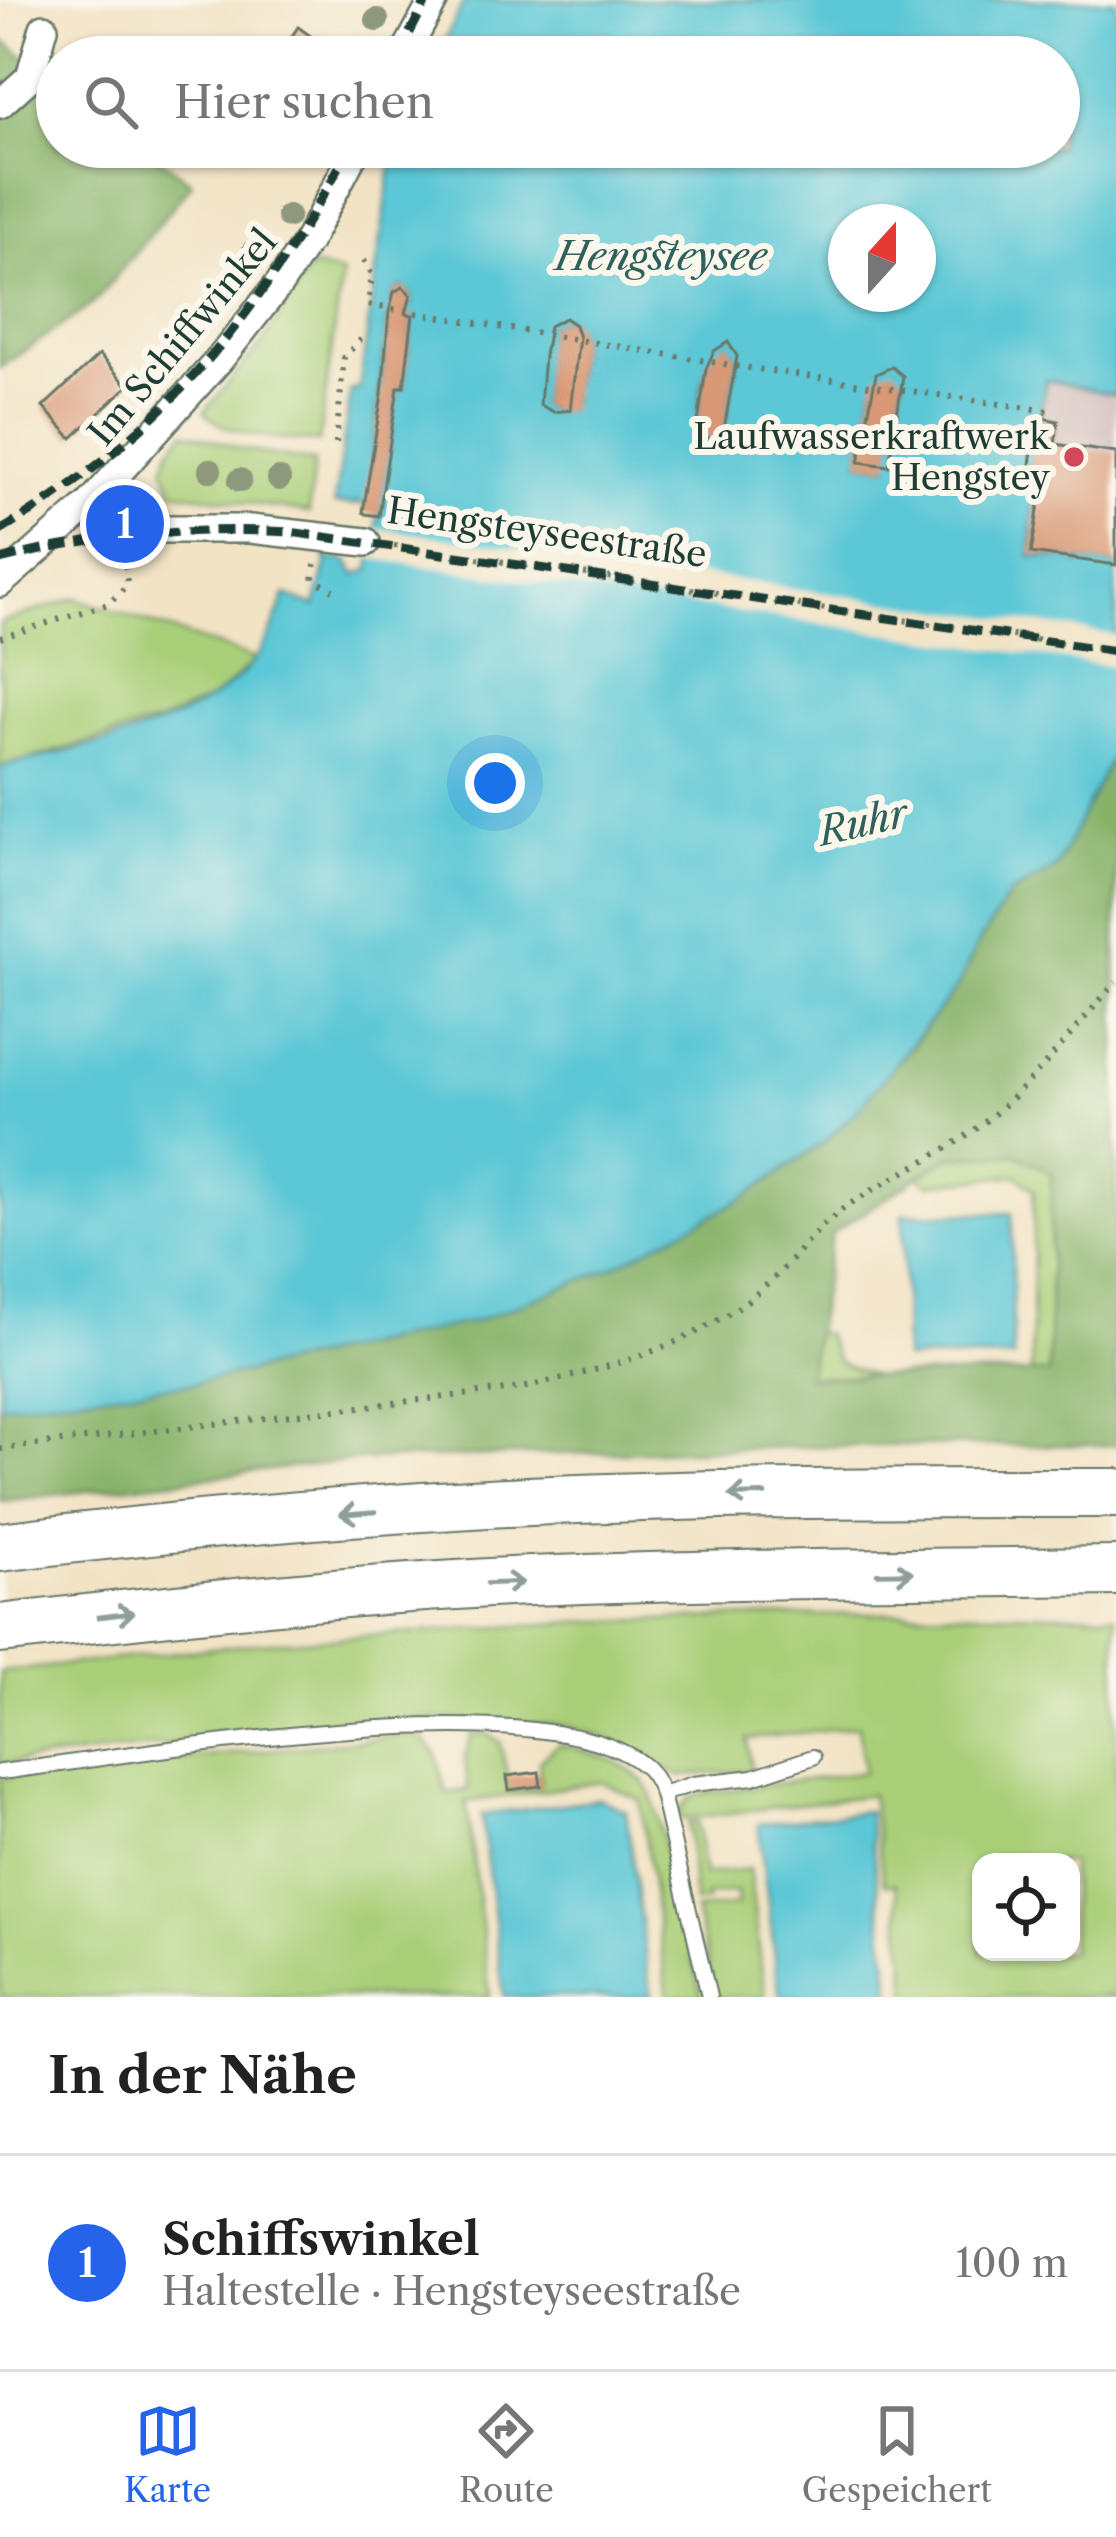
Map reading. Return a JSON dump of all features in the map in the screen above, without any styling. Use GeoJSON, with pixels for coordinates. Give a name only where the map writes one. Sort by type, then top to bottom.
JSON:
{"type":"FeatureCollection","features":[{"type":"Feature","properties":{"kind":"highway"},"geometry":{"type":"LineString","coordinates":[[0,1547],[152,1528],[471,1504],[782,1494],[1116,1492]]}},
{"type":"Feature","properties":{"kind":"highway"},"geometry":{"type":"LineString","coordinates":[[0,1629],[204,1605],[488,1583],[1116,1571]]}},
{"type":"Feature","properties":{"kind":"street"},"geometry":{"type":"LineString","coordinates":[[415,36],[434,0]]}},
{"type":"Feature","properties":{"kind":"street"},"geometry":{"type":"LineString","coordinates":[[42,36],[44,28]]}},
{"type":"Feature","properties":{"kind":"street"},"geometry":{"type":"LineString","coordinates":[[0,104],[30,77],[36,56]]}},
{"type":"Feature","properties":{"kind":"street","name":"Im Schiffwinkel"},"geometry":{"type":"LineString","coordinates":[[90,504],[219,360],[280,283],[346,168]]}},
{"type":"Feature","properties":{"kind":"street"},"geometry":{"type":"LineString","coordinates":[[0,583],[90,504]]}},
{"type":"Feature","properties":{"kind":"street","name":"Hengsteyseestraße"},"geometry":{"type":"LineString","coordinates":[[90,504],[124,524],[291,532],[366,542]]}},
{"type":"Feature","properties":{"kind":"lane"},"geometry":{"type":"LineString","coordinates":[[0,1772],[339,1731],[440,1725],[562,1734],[645,1765],[662,1794],[709,1997]]}},
{"type":"Feature","properties":{"kind":"lane"},"geometry":{"type":"LineString","coordinates":[[662,1794],[693,1784],[753,1778],[813,1757]]}},
{"type":"Feature","properties":{"kind":"path"},"geometry":{"type":"LineString","coordinates":[[364,260],[372,275],[368,305],[736,366],[1049,410],[1048,418]]}},
{"type":"Feature","properties":{"kind":"path"},"geometry":{"type":"LineString","coordinates":[[336,443],[344,357],[367,333]]}},
{"type":"Feature","properties":{"kind":"path"},"geometry":{"type":"LineString","coordinates":[[0,638],[108,604],[127,585],[124,524]]}},
{"type":"Feature","properties":{"kind":"path","name":"Hengsteyseestraße"},"geometry":{"type":"LineString","coordinates":[[366,542],[1116,651]]}},
{"type":"Feature","properties":{"kind":"path"},"geometry":{"type":"LineString","coordinates":[[317,556],[313,579],[333,590]]}},
{"type":"Feature","properties":{"kind":"path"},"geometry":{"type":"LineString","coordinates":[[0,1449],[522,1388],[691,1336],[773,1279],[816,1230],[846,1207],[976,1128],[1016,1093],[1116,982]]}},
{"type":"Feature","properties":{"kind":"shaded area","name":"Laufwasserkraftwerk Hengstey"},"geometry":{"type":"Polygon","coordinates":[[[1046,380],[1116,395],[1116,565],[1082,560],[1078,565],[1079,560],[1030,555],[1034,486],[1027,484],[1046,380]]]}},
{"type":"Feature","properties":{"kind":"green space"},"geometry":{"type":"Polygon","coordinates":[[[0,38],[36,65],[36,168],[172,168],[192,183],[94,303],[0,368],[0,38]]]}},
{"type":"Feature","properties":{"kind":"green space"},"geometry":{"type":"Polygon","coordinates":[[[312,266],[342,274],[319,442],[258,436],[215,421],[204,412],[262,343],[312,266]]]}},
{"type":"Feature","properties":{"kind":"green space"},"geometry":{"type":"Polygon","coordinates":[[[185,431],[241,449],[314,462],[309,513],[173,491],[164,468],[170,449],[185,431]]]}},
{"type":"Feature","properties":{"kind":"green space"},"geometry":{"type":"Polygon","coordinates":[[[76,598],[256,659],[217,696],[157,723],[0,767],[0,623],[76,598]]]}},
{"type":"Feature","properties":{"kind":"green space"},"geometry":{"type":"Polygon","coordinates":[[[1116,745],[1116,1445],[822,1446],[356,1460],[0,1501],[0,1405],[197,1383],[477,1321],[609,1269],[744,1198],[828,1139],[958,986],[1009,895],[1056,868],[1116,745]],[[1017,1154],[949,1157],[832,1233],[808,1377],[1049,1373],[1051,1173],[1017,1154]]]}},
{"type":"Feature","properties":{"kind":"green space"},"geometry":{"type":"Polygon","coordinates":[[[1017,1154],[1051,1173],[1049,1374],[1031,1374],[1034,1190],[1017,1175],[929,1184],[918,1176],[948,1157],[1017,1154]]]}},
{"type":"Feature","properties":{"kind":"green space"},"geometry":{"type":"Polygon","coordinates":[[[815,1333],[826,1334],[838,1362],[874,1376],[808,1377],[815,1333]]]}},
{"type":"Feature","properties":{"kind":"green space"},"geometry":{"type":"Polygon","coordinates":[[[943,1612],[1116,1615],[1116,1997],[909,1997],[896,1884],[884,1884],[871,1795],[683,1819],[679,1812],[699,1794],[864,1772],[858,1726],[747,1739],[751,1770],[680,1776],[604,1737],[563,1725],[440,1719],[336,1725],[0,1764],[0,1672],[258,1643],[576,1622],[943,1612]]]}},
{"type":"Feature","properties":{"kind":"green space"},"geometry":{"type":"Polygon","coordinates":[[[419,1734],[436,1754],[446,1793],[468,1790],[465,1756],[472,1734],[488,1734],[500,1742],[510,1790],[541,1786],[539,1761],[559,1744],[610,1759],[633,1772],[651,1792],[702,1997],[668,1997],[640,1800],[602,1782],[466,1802],[490,1997],[0,1997],[0,1778],[419,1734]]]}},
{"type":"Feature","properties":{"kind":"green space"},"geometry":{"type":"Polygon","coordinates":[[[697,1822],[704,1875],[749,1869],[765,1997],[716,1997],[695,1910],[737,1905],[736,1892],[707,1895],[707,1901],[694,1903],[688,1823],[697,1822]]]}},
{"type":"Feature","properties":{"kind":"water"},"geometry":{"type":"Polygon","coordinates":[[[465,0],[1116,0],[1116,395],[1046,380],[1027,483],[1034,485],[1031,556],[1079,559],[1079,565],[1081,560],[1116,565],[1116,745],[1056,868],[1009,895],[958,986],[858,1110],[828,1139],[744,1198],[609,1269],[477,1321],[197,1383],[0,1405],[0,767],[136,733],[201,705],[253,662],[268,639],[285,595],[315,606],[325,557],[348,561],[355,575],[370,570],[413,316],[406,314],[411,295],[403,287],[394,292],[389,313],[366,507],[357,502],[334,504],[351,390],[359,390],[391,168],[1080,168],[1080,36],[447,36],[465,0]],[[565,318],[549,326],[540,405],[554,412],[570,409],[579,338],[575,325],[565,318]],[[728,343],[711,360],[702,384],[697,436],[722,439],[737,356],[728,343]],[[903,377],[874,386],[859,462],[888,466],[903,377]]]}},
{"type":"Feature","properties":{"kind":"water"},"geometry":{"type":"Polygon","coordinates":[[[1012,1213],[1013,1358],[904,1359],[903,1214],[1012,1213]]]}},
{"type":"Feature","properties":{"kind":"water"},"geometry":{"type":"Polygon","coordinates":[[[600,1799],[626,1811],[651,1997],[504,1997],[481,1815],[600,1799]]]}},
{"type":"Feature","properties":{"kind":"water"},"geometry":{"type":"Polygon","coordinates":[[[868,1811],[892,1997],[780,1997],[758,1824],[868,1811]]]}},
{"type":"Feature","properties":{"kind":"pier"},"geometry":{"type":"Polygon","coordinates":[[[371,527],[1116,635],[1116,667],[368,558],[371,527]]]}},
{"type":"Feature","properties":{"kind":"building"},"geometry":{"type":"Polygon","coordinates":[[[246,244],[269,256],[259,273],[237,262],[246,244]]]}},
{"type":"Feature","properties":{"kind":"building"},"geometry":{"type":"Polygon","coordinates":[[[403,287],[411,295],[406,314],[413,315],[379,516],[363,512],[382,394],[389,312],[394,292],[403,287]]]}},
{"type":"Feature","properties":{"kind":"building"},"geometry":{"type":"Polygon","coordinates":[[[565,318],[575,325],[579,338],[570,410],[554,412],[540,405],[544,356],[549,326],[565,318]]]}},
{"type":"Feature","properties":{"kind":"building"},"geometry":{"type":"Polygon","coordinates":[[[728,342],[737,356],[722,440],[696,436],[706,369],[714,351],[728,342]]]}},
{"type":"Feature","properties":{"kind":"building"},"geometry":{"type":"Polygon","coordinates":[[[99,355],[128,386],[72,438],[43,407],[99,355]]]}},
{"type":"Feature","properties":{"kind":"building"},"geometry":{"type":"Polygon","coordinates":[[[892,367],[903,376],[889,466],[859,462],[876,374],[892,367]]]}},
{"type":"Feature","properties":{"kind":"building","name":"Laufwasserkraftwerk Hengstey"},"geometry":{"type":"Polygon","coordinates":[[[1037,417],[1058,421],[1055,444],[1116,453],[1116,565],[1031,553],[1042,486],[1027,484],[1037,417]]]}},
{"type":"Feature","properties":{"kind":"building"},"geometry":{"type":"Polygon","coordinates":[[[539,1772],[541,1786],[509,1790],[507,1776],[539,1772]]]}},
{"type":"Feature","properties":{"kind":"railway"},"geometry":{"type":"LineString","coordinates":[[408,36],[427,0]]}},
{"type":"Feature","properties":{"kind":"railway"},"geometry":{"type":"LineString","coordinates":[[0,531],[112,453],[204,365],[281,263],[338,168]]}},
{"type":"Feature","properties":{"kind":"railway"},"geometry":{"type":"LineString","coordinates":[[0,560],[144,535],[290,532],[1116,651]]}},
{"type":"Feature","properties":{"kind":"place","name":"Laufwasserkraftwerk Hengstey"},"geometry":{"type":"Point","coordinates":[1074,457]}},
{"type":"Feature","properties":{"kind":"place","name":"Schiffswinkel"},"geometry":{"type":"Point","coordinates":[125,524]}},
{"type":"Feature","properties":{"kind":"water label","name":"Hengsteysee"},"geometry":{"type":"Point","coordinates":[661,256]}},
{"type":"Feature","properties":{"kind":"water label","name":"Ruhr"},"geometry":{"type":"Point","coordinates":[863,822]}}]}
